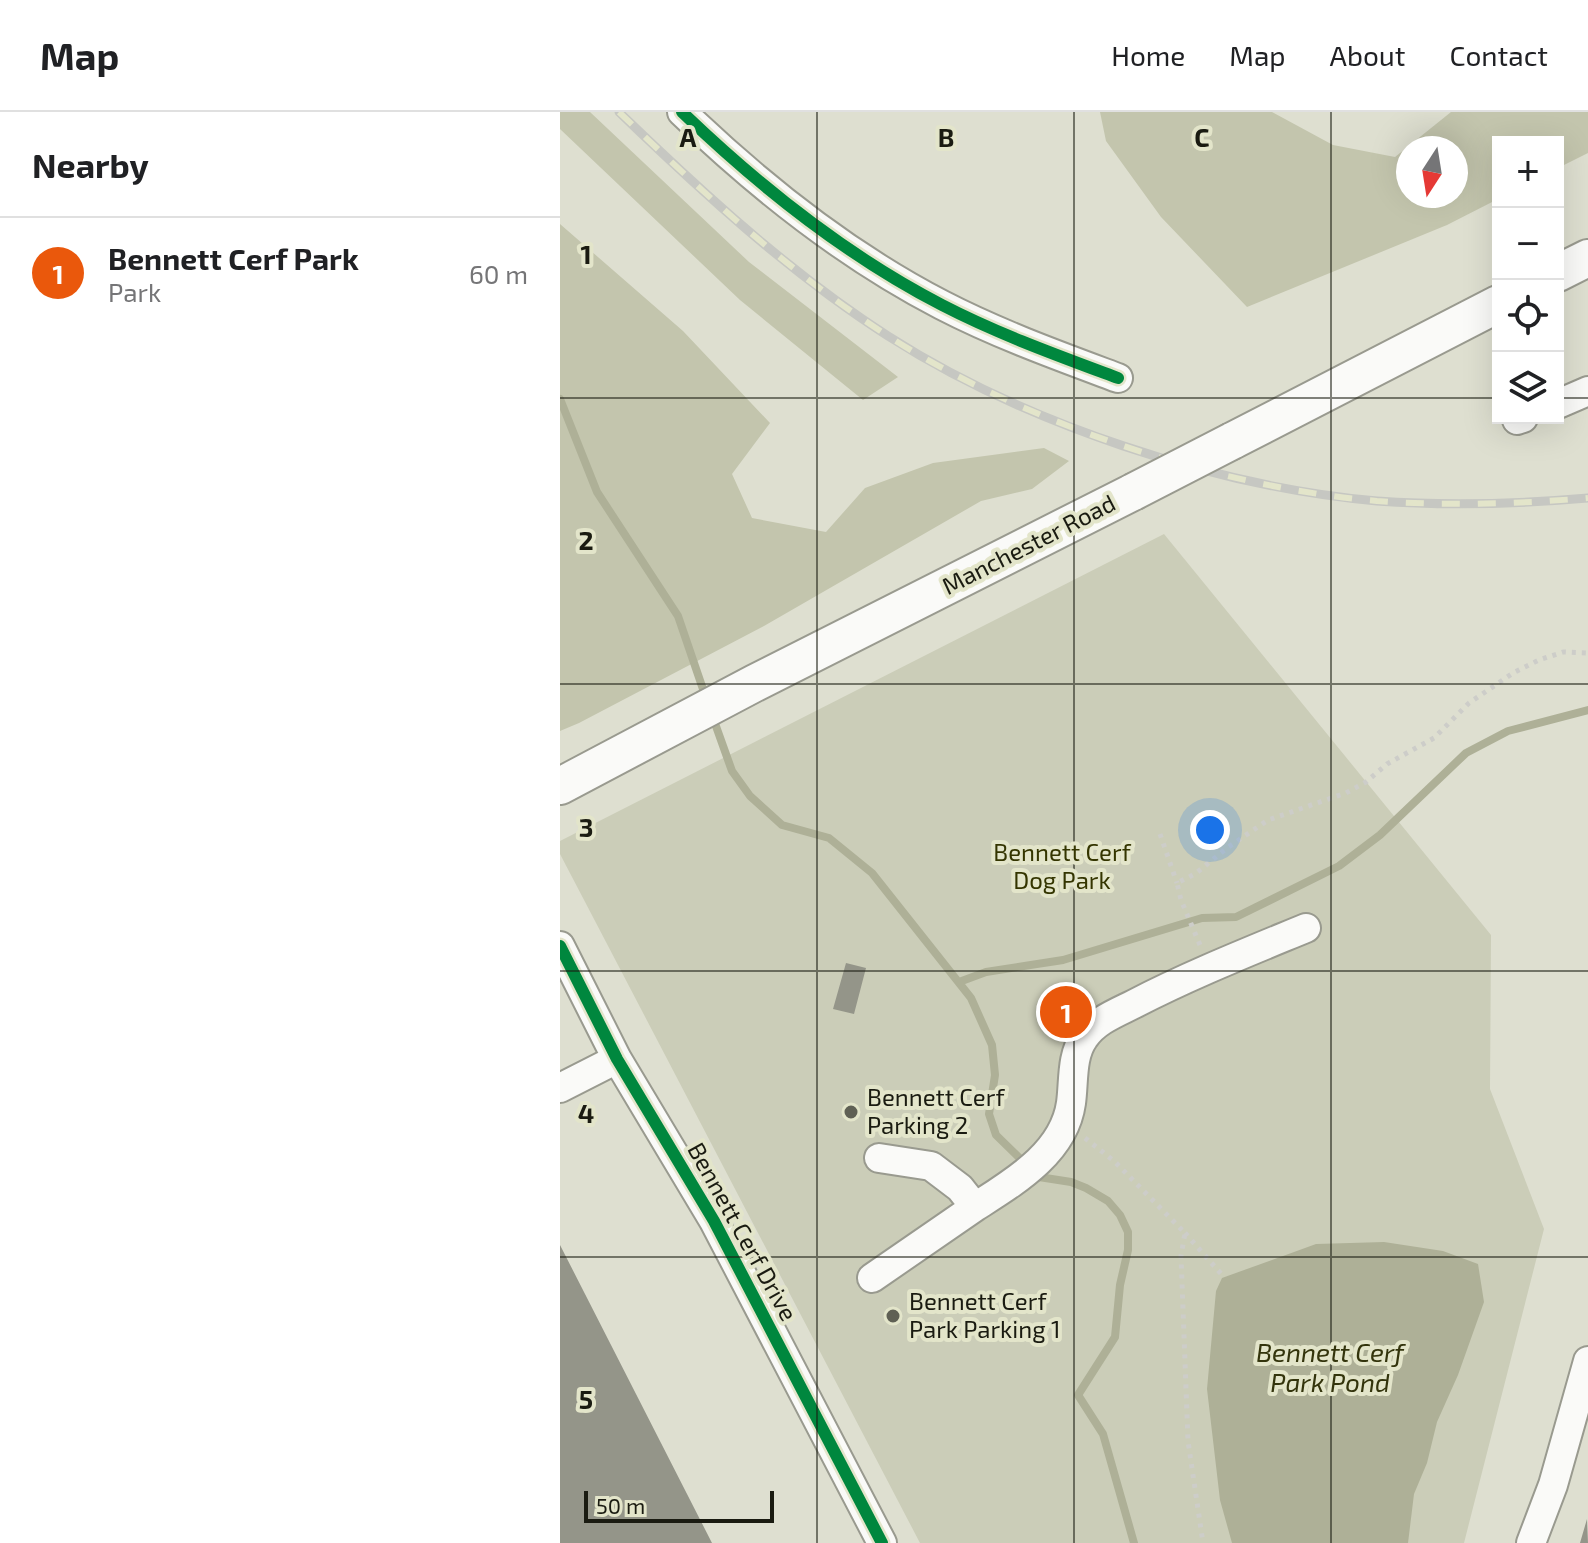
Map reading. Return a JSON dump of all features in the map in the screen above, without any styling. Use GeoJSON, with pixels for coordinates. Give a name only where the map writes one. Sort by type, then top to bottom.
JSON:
{"type":"FeatureCollection","features":[{"type":"Feature","properties":{"kind":"main road"},"geometry":{"type":"LineString","coordinates":[[1564,270],[1588,258]]}},
{"type":"Feature","properties":{"kind":"main road","name":"Manchester Road"},"geometry":{"type":"LineString","coordinates":[[560,786],[755,683],[1492,307]]}},
{"type":"Feature","properties":{"kind":"street"},"geometry":{"type":"LineString","coordinates":[[682,112],[806,219],[885,272],[968,317],[1118,378]]}},
{"type":"Feature","properties":{"kind":"street"},"geometry":{"type":"LineString","coordinates":[[1564,401],[1588,391]]}},
{"type":"Feature","properties":{"kind":"street"},"geometry":{"type":"LineString","coordinates":[[872,1278],[1014,1182],[1041,1158],[1062,1132],[1069,1115],[1077,1052],[1093,1027],[1172,984],[1306,928]]}},
{"type":"Feature","properties":{"kind":"street","name":"Bennett Cerf Drive"},"geometry":{"type":"LineString","coordinates":[[560,946],[568,985],[617,1059],[714,1221],[882,1543]]}},
{"type":"Feature","properties":{"kind":"street"},"geometry":{"type":"LineString","coordinates":[[560,1088],[617,1059]]}},
{"type":"Feature","properties":{"kind":"street"},"geometry":{"type":"LineString","coordinates":[[879,1158],[931,1166],[960,1188],[975,1207]]}},
{"type":"Feature","properties":{"kind":"street"},"geometry":{"type":"LineString","coordinates":[[1531,1543],[1553,1485],[1588,1361]]}},
{"type":"Feature","properties":{"kind":"path"},"geometry":{"type":"LineString","coordinates":[[1177,883],[1195,874],[1268,820],[1346,793],[1366,782],[1387,764],[1434,738],[1469,703],[1513,673],[1563,652],[1588,653]]}},
{"type":"Feature","properties":{"kind":"path"},"geometry":{"type":"LineString","coordinates":[[1160,834],[1208,969]]}},
{"type":"Feature","properties":{"kind":"path"},"geometry":{"type":"LineString","coordinates":[[1069,1115],[1078,1132],[1114,1161],[1223,1276]]}},
{"type":"Feature","properties":{"kind":"path"},"geometry":{"type":"LineString","coordinates":[[1185,1233],[1181,1256],[1188,1441],[1203,1543]]}},
{"type":"Feature","properties":{"kind":"green space","name":"Bennett Cerf Dog Park"},"geometry":{"type":"Polygon","coordinates":[[[1164,534],[1491,935],[1490,1089],[1544,1229],[1464,1543],[920,1543],[560,854],[560,841],[1164,534]]]}},
{"type":"Feature","properties":{"kind":"shaded area"},"geometry":{"type":"Polygon","coordinates":[[[560,112],[590,112],[749,262],[898,377],[863,400],[740,300],[560,129],[560,112]]]}},
{"type":"Feature","properties":{"kind":"shaded area"},"geometry":{"type":"Polygon","coordinates":[[[1100,112],[1272,112],[1333,145],[1396,156],[1396,208],[1468,208],[1468,136],[1421,136],[1451,112],[1588,112],[1588,153],[1564,165],[1564,136],[1492,136],[1492,202],[1447,225],[1247,307],[1161,217],[1106,141],[1100,112]]]}},
{"type":"Feature","properties":{"kind":"shaded area"},"geometry":{"type":"Polygon","coordinates":[[[560,224],[683,331],[770,423],[732,474],[752,518],[826,532],[865,488],[933,463],[1044,448],[1069,461],[1032,489],[981,501],[764,626],[560,731],[560,224]]]}},
{"type":"Feature","properties":{"kind":"water","name":"Bennett Cerf Park Pond"},"geometry":{"type":"Polygon","coordinates":[[[1384,1242],[1443,1251],[1478,1264],[1484,1302],[1458,1375],[1437,1422],[1427,1463],[1414,1494],[1408,1543],[1232,1543],[1220,1500],[1207,1389],[1216,1291],[1222,1278],[1316,1244],[1384,1242]]]}},
{"type":"Feature","properties":{"kind":"building"},"geometry":{"type":"Polygon","coordinates":[[[846,963],[866,968],[854,1014],[833,1009],[846,963]]]}},
{"type":"Feature","properties":{"kind":"building"},"geometry":{"type":"Polygon","coordinates":[[[560,1245],[712,1543],[560,1543],[560,1245]]]}},
{"type":"Feature","properties":{"kind":"building"},"geometry":{"type":"Polygon","coordinates":[[[1587,1519],[1588,1543],[1580,1543],[1587,1519]]]}},
{"type":"Feature","properties":{"kind":"waterway"},"geometry":{"type":"LineString","coordinates":[[560,399],[597,492],[678,616],[706,698]]}},
{"type":"Feature","properties":{"kind":"waterway"},"geometry":{"type":"LineString","coordinates":[[959,982],[986,972],[1063,960],[1202,918],[1236,917],[1339,866],[1380,835],[1466,753],[1508,731],[1588,710]]}},
{"type":"Feature","properties":{"kind":"waterway"},"geometry":{"type":"LineString","coordinates":[[712,715],[732,771],[750,796],[782,825],[829,838],[872,873],[971,998],[992,1045],[995,1075],[989,1114],[996,1135],[1039,1177],[1071,1182],[1086,1188],[1108,1201],[1120,1215],[1128,1232],[1128,1250],[1120,1285],[1115,1337],[1078,1395],[1103,1434],[1134,1543]]}},
{"type":"Feature","properties":{"kind":"railway"},"geometry":{"type":"LineString","coordinates":[[619,112],[748,231],[852,312],[941,367],[999,397],[1060,423],[1187,466],[1315,493],[1377,501],[1430,503],[1509,503],[1588,498]]}},
{"type":"Feature","properties":{"kind":"cycle path"},"geometry":{"type":"LineString","coordinates":[[682,112],[773,193],[872,265],[985,326],[1118,378]]}},
{"type":"Feature","properties":{"kind":"cycle path"},"geometry":{"type":"LineString","coordinates":[[560,946],[617,1059],[714,1221],[882,1543]]}},
{"type":"Feature","properties":{"kind":"place","name":"Bennett Cerf Park"},"geometry":{"type":"Point","coordinates":[1066,1012]}},
{"type":"Feature","properties":{"kind":"place","name":"Bennett Cerf Parking 2"},"geometry":{"type":"Point","coordinates":[851,1112]}},
{"type":"Feature","properties":{"kind":"place","name":"Bennett Cerf Park Parking 1"},"geometry":{"type":"Point","coordinates":[893,1316]}}]}
